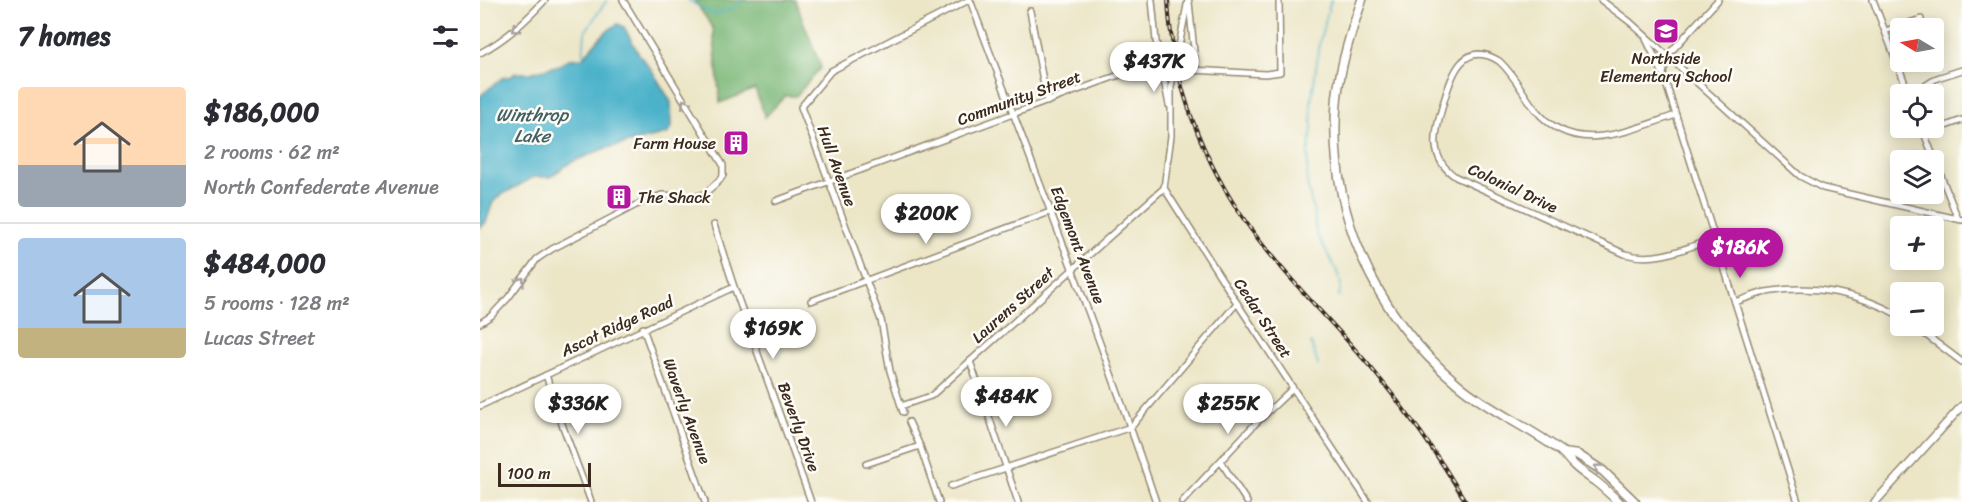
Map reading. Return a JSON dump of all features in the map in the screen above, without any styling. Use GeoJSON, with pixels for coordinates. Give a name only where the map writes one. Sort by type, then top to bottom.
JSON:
{"type":"FeatureCollection","features":[{"type":"Feature","properties":{"kind":"main road"},"geometry":{"type":"LineString","coordinates":[[1362,0],[1343,61],[1336,119],[1337,165],[1350,227],[1370,277],[1412,339],[1441,369],[1485,405],[1563,453],[1574,466],[1619,502]]}},
{"type":"Feature","properties":{"kind":"main road"},"geometry":{"type":"LineString","coordinates":[[1563,453],[1578,455],[1603,471],[1635,502]]}},
{"type":"Feature","properties":{"kind":"street"},"geometry":{"type":"LineString","coordinates":[[480,53],[494,46],[521,25],[546,0]]}},
{"type":"Feature","properties":{"kind":"street"},"geometry":{"type":"LineString","coordinates":[[480,322],[491,316],[508,298],[537,259],[568,238],[662,195],[695,197],[704,194],[723,175],[723,165],[623,0]]}},
{"type":"Feature","properties":{"kind":"street","name":"Hull Avenue"},"geometry":{"type":"LineString","coordinates":[[902,409],[890,370],[881,320],[801,107],[831,71],[969,0]]}},
{"type":"Feature","properties":{"kind":"street","name":"Edgemont Avenue"},"geometry":{"type":"LineString","coordinates":[[969,0],[1050,212],[1074,268],[1156,502]]}},
{"type":"Feature","properties":{"kind":"street"},"geometry":{"type":"LineString","coordinates":[[1152,0],[1161,69],[1170,111]]}},
{"type":"Feature","properties":{"kind":"street"},"geometry":{"type":"LineString","coordinates":[[1164,188],[1170,141],[1171,87],[1188,0]]}},
{"type":"Feature","properties":{"kind":"street"},"geometry":{"type":"LineString","coordinates":[[1188,0],[1196,71]]}},
{"type":"Feature","properties":{"kind":"street","name":"Community Street"},"geometry":{"type":"LineString","coordinates":[[776,201],[1119,75],[1161,69],[1266,74],[1280,72],[1279,0]]}},
{"type":"Feature","properties":{"kind":"street"},"geometry":{"type":"LineString","coordinates":[[1601,0],[1644,35],[1800,176],[1823,189],[1960,220]]}},
{"type":"Feature","properties":{"kind":"street"},"geometry":{"type":"LineString","coordinates":[[1663,74],[1667,56],[1718,0]]}},
{"type":"Feature","properties":{"kind":"street"},"geometry":{"type":"LineString","coordinates":[[1873,0],[1906,84]]}},
{"type":"Feature","properties":{"kind":"street"},"geometry":{"type":"LineString","coordinates":[[1030,11],[1047,102]]}},
{"type":"Feature","properties":{"kind":"street"},"geometry":{"type":"LineString","coordinates":[[1885,30],[1890,29]]}},
{"type":"Feature","properties":{"kind":"street"},"geometry":{"type":"LineString","coordinates":[[1644,35],[1663,74],[1798,502]]}},
{"type":"Feature","properties":{"kind":"street"},"geometry":{"type":"LineString","coordinates":[[1159,55],[1166,61],[1178,53]]}},
{"type":"Feature","properties":{"kind":"street"},"geometry":{"type":"LineString","coordinates":[[1161,69],[1172,62],[1178,53]]}},
{"type":"Feature","properties":{"kind":"street","name":"Colonial Drive"},"geometry":{"type":"LineString","coordinates":[[1676,115],[1605,137],[1569,134],[1540,115],[1499,61],[1490,56],[1479,55],[1464,60],[1454,72],[1436,132],[1436,145],[1442,162],[1456,177],[1625,254],[1643,257],[1657,256],[1715,238]]}},
{"type":"Feature","properties":{"kind":"street"},"geometry":{"type":"LineString","coordinates":[[1161,69],[1169,74],[1171,87]]}},
{"type":"Feature","properties":{"kind":"street"},"geometry":{"type":"LineString","coordinates":[[1927,84],[1937,78],[1962,70]]}},
{"type":"Feature","properties":{"kind":"street"},"geometry":{"type":"LineString","coordinates":[[1944,127],[1962,120]]}},
{"type":"Feature","properties":{"kind":"street"},"geometry":{"type":"LineString","coordinates":[[1926,138],[1960,220]]}},
{"type":"Feature","properties":{"kind":"street","name":"Laurens Street"},"geometry":{"type":"LineString","coordinates":[[902,409],[931,396],[1164,188]]}},
{"type":"Feature","properties":{"kind":"street","name":"Cedar Street"},"geometry":{"type":"LineString","coordinates":[[1164,188],[1368,502]]}},
{"type":"Feature","properties":{"kind":"street"},"geometry":{"type":"LineString","coordinates":[[811,301],[1050,212]]}},
{"type":"Feature","properties":{"kind":"street","name":"Beverly Drive"},"geometry":{"type":"LineString","coordinates":[[714,225],[811,502]]}},
{"type":"Feature","properties":{"kind":"street","name":"Ascot Ridge Road"},"geometry":{"type":"LineString","coordinates":[[480,406],[734,287]]}},
{"type":"Feature","properties":{"kind":"street"},"geometry":{"type":"LineString","coordinates":[[1735,302],[1766,292],[1831,291],[1853,296],[1890,312]]}},
{"type":"Feature","properties":{"kind":"street"},"geometry":{"type":"LineString","coordinates":[[951,486],[1131,427],[1237,303]]}},
{"type":"Feature","properties":{"kind":"street","name":"Waverly Avenue"},"geometry":{"type":"LineString","coordinates":[[644,328],[705,502]]}},
{"type":"Feature","properties":{"kind":"street"},"geometry":{"type":"LineString","coordinates":[[1927,336],[1962,362]]}},
{"type":"Feature","properties":{"kind":"street"},"geometry":{"type":"LineString","coordinates":[[970,361],[1018,502]]}},
{"type":"Feature","properties":{"kind":"street"},"geometry":{"type":"LineString","coordinates":[[546,375],[591,502]]}},
{"type":"Feature","properties":{"kind":"street"},"geometry":{"type":"LineString","coordinates":[[1182,502],[1254,425],[1293,388]]}},
{"type":"Feature","properties":{"kind":"street"},"geometry":{"type":"LineString","coordinates":[[1875,502],[1962,406]]}},
{"type":"Feature","properties":{"kind":"street"},"geometry":{"type":"LineString","coordinates":[[909,422],[920,446],[939,502]]}},
{"type":"Feature","properties":{"kind":"street"},"geometry":{"type":"LineString","coordinates":[[866,464],[920,446]]}},
{"type":"Feature","properties":{"kind":"street"},"geometry":{"type":"LineString","coordinates":[[1221,462],[1247,502]]}},
{"type":"Feature","properties":{"kind":"green space"},"geometry":{"type":"Polygon","coordinates":[[[694,0],[795,0],[821,67],[796,96],[785,96],[765,117],[755,89],[720,103],[713,28],[694,0]]]}},
{"type":"Feature","properties":{"kind":"water","name":"Winthrop Lake"},"geometry":{"type":"Polygon","coordinates":[[[618,24],[624,27],[640,56],[651,69],[671,102],[672,127],[667,134],[603,149],[570,163],[550,177],[534,177],[493,202],[486,222],[480,228],[480,96],[502,78],[515,73],[530,73],[560,65],[569,59],[583,58],[604,35],[618,24]]]}},
{"type":"Feature","properties":{"kind":"waterway"},"geometry":{"type":"LineString","coordinates":[[583,58],[585,32],[607,0]]}},
{"type":"Feature","properties":{"kind":"waterway"},"geometry":{"type":"LineString","coordinates":[[688,0],[712,14],[730,10],[743,0]]}},
{"type":"Feature","properties":{"kind":"waterway"},"geometry":{"type":"LineString","coordinates":[[1331,0],[1320,40],[1311,103],[1312,129],[1307,184],[1316,233],[1341,283],[1339,296]]}},
{"type":"Feature","properties":{"kind":"waterway"},"geometry":{"type":"LineString","coordinates":[[1311,343],[1318,365]]}},
{"type":"Feature","properties":{"kind":"railway"},"geometry":{"type":"LineString","coordinates":[[1168,0],[1171,31],[1183,91],[1204,148],[1233,202],[1264,246],[1398,401],[1466,502]]}},
{"type":"Feature","properties":{"kind":"place","name":"Northside Elementary School"},"geometry":{"type":"Point","coordinates":[1666,31]}},
{"type":"Feature","properties":{"kind":"place","name":"Farm House"},"geometry":{"type":"Point","coordinates":[736,143]}},
{"type":"Feature","properties":{"kind":"place","name":"The Shack"},"geometry":{"type":"Point","coordinates":[619,197]}}]}
